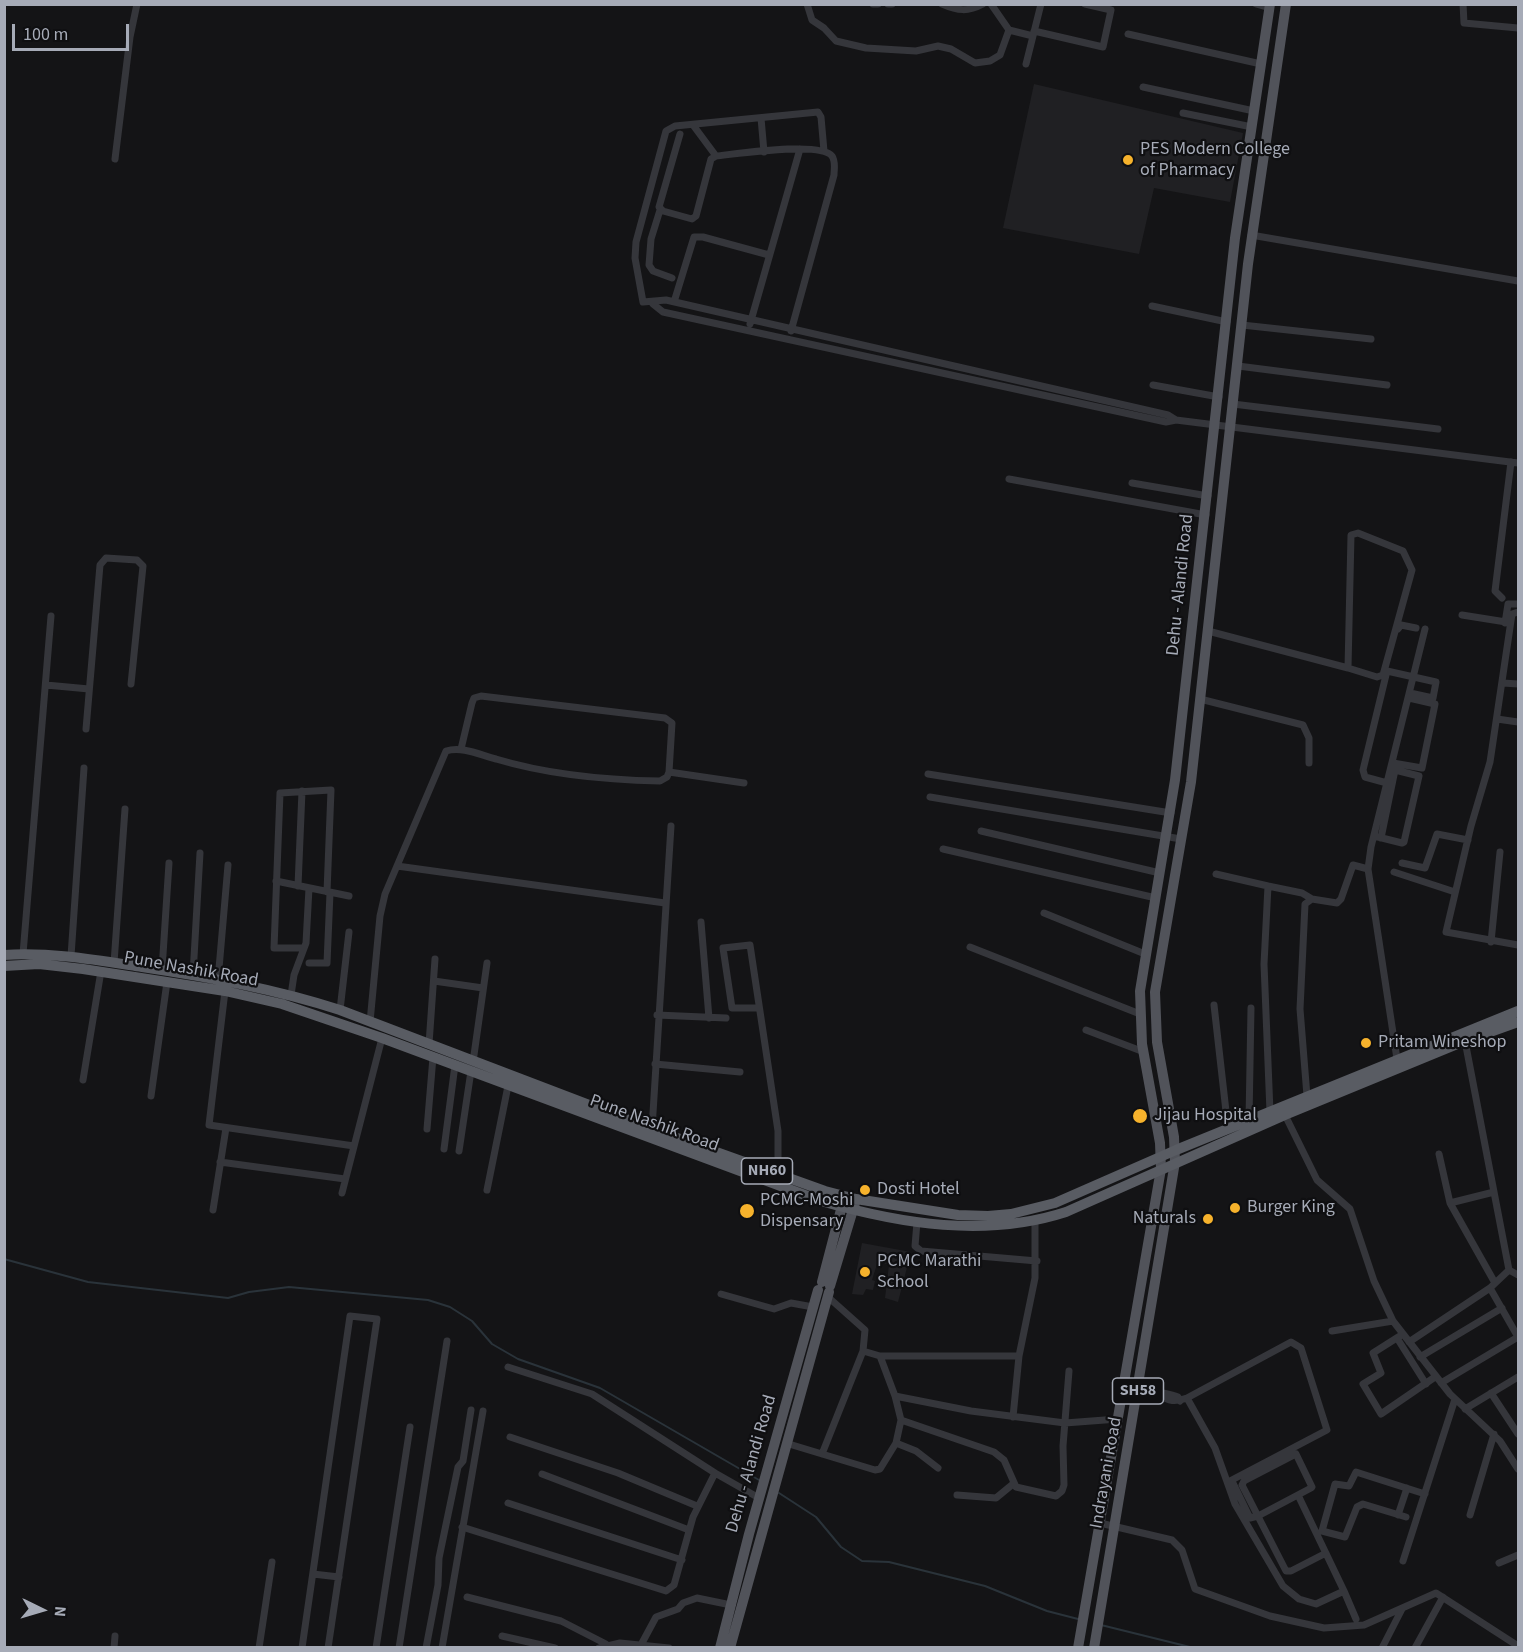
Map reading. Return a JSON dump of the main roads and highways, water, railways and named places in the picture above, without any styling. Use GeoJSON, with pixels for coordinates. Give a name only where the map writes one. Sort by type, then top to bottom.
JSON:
{"type":"FeatureCollection","features":[{"type":"Feature","properties":{"kind":"highway","name":"Pune Nashik Road"},"geometry":{"type":"LineString","coordinates":[[4,955],[71,956],[193,975],[291,995],[429,1044],[508,1086],[747,1176],[917,1222],[987,1227],[1035,1221],[1066,1212],[1285,1115],[1465,1041],[1518,1022]]}},
{"type":"Feature","properties":{"kind":"highway","name":"Pune Nashik Road"},"geometry":{"type":"LineString","coordinates":[[4,966],[39,964],[101,971],[225,991],[290,1006],[455,1065],[472,1066],[652,1129],[848,1203],[958,1215],[1011,1214],[1055,1203],[1176,1150],[1518,1011]]}},
{"type":"Feature","properties":{"kind":"main road","name":"Dehu - Alandi Road"},"geometry":{"type":"LineString","coordinates":[[1175,1162],[1176,1150],[1157,1042],[1155,1000],[1181,839],[1200,699],[1251,235],[1286,4]]}},
{"type":"Feature","properties":{"kind":"main road","name":"Dehu - Alandi Road"},"geometry":{"type":"LineString","coordinates":[[1161,1169],[1140,1014],[1145,954],[1171,813],[1206,515],[1235,238],[1270,6]]}},
{"type":"Feature","properties":{"kind":"main road","name":"Indrayani Road"},"geometry":{"type":"LineString","coordinates":[[1094,1647],[1175,1162]]}},
{"type":"Feature","properties":{"kind":"main road","name":"Indrayani Road"},"geometry":{"type":"LineString","coordinates":[[1078,1647],[1161,1169]]}},
{"type":"Feature","properties":{"kind":"main road","name":"Dehu - Alandi Road"},"geometry":{"type":"LineString","coordinates":[[730,1647],[789,1444],[825,1289],[848,1203]]}},
{"type":"Feature","properties":{"kind":"main road","name":"Dehu - Alandi Road"},"geometry":{"type":"LineString","coordinates":[[720,1647],[813,1307],[825,1289]]}},
{"type":"Feature","properties":{"kind":"waterway"},"geometry":{"type":"LineString","coordinates":[[4,1259],[88,1282],[228,1298],[249,1292],[289,1287],[428,1300],[450,1307],[472,1321],[492,1344],[518,1359],[600,1388],[759,1480]]}},
{"type":"Feature","properties":{"kind":"waterway"},"geometry":{"type":"LineString","coordinates":[[779,1493],[816,1517],[841,1547],[862,1561],[889,1562],[985,1586],[1047,1611],[1078,1619]]}},
{"type":"Feature","properties":{"kind":"waterway"},"geometry":{"type":"LineString","coordinates":[[1101,1625],[1194,1648]]}},
{"type":"Feature","properties":{"kind":"place","name":"PES Modern College of Pharmacy"},"geometry":{"type":"Point","coordinates":[1128,160]}},
{"type":"Feature","properties":{"kind":"place","name":"Pritam Wineshop"},"geometry":{"type":"Point","coordinates":[1366,1043]}},
{"type":"Feature","properties":{"kind":"place","name":"Jijau Hospital"},"geometry":{"type":"Point","coordinates":[1140,1116]}},
{"type":"Feature","properties":{"kind":"place","name":"Dosti Hotel"},"geometry":{"type":"Point","coordinates":[865,1190]}},
{"type":"Feature","properties":{"kind":"place","name":"Burger King"},"geometry":{"type":"Point","coordinates":[1235,1208]}},
{"type":"Feature","properties":{"kind":"place","name":"PCMC-Moshi Dispensary"},"geometry":{"type":"Point","coordinates":[747,1211]}},
{"type":"Feature","properties":{"kind":"place","name":"Naturals"},"geometry":{"type":"Point","coordinates":[1208,1219]}},
{"type":"Feature","properties":{"kind":"place","name":"PCMC Marathi School"},"geometry":{"type":"Point","coordinates":[865,1272]}}]}
